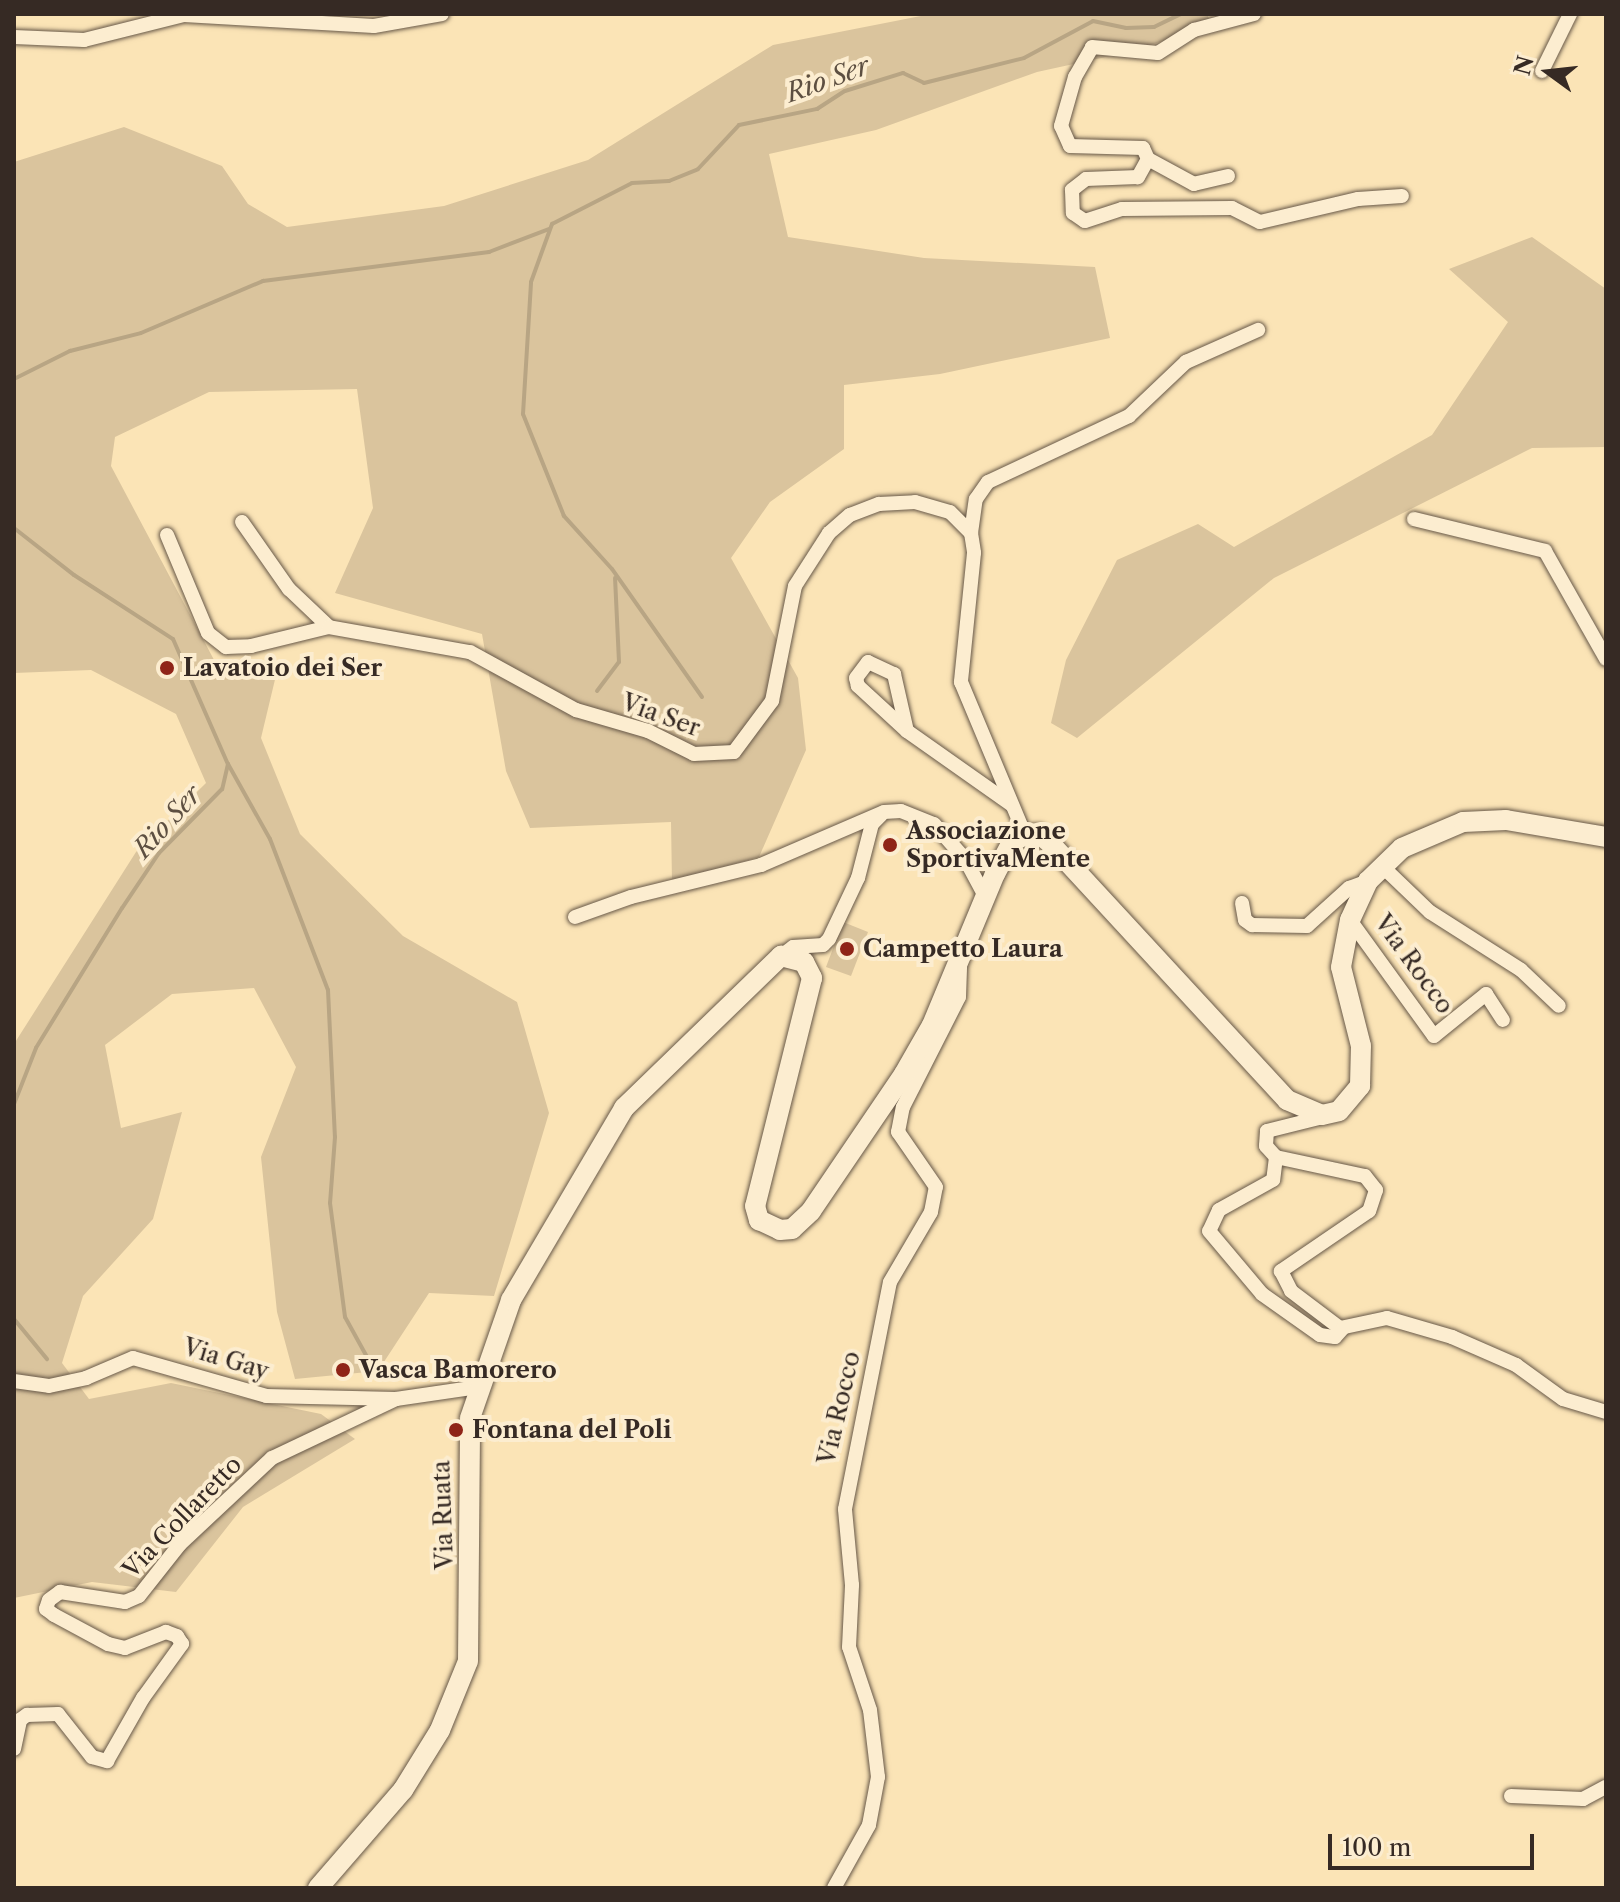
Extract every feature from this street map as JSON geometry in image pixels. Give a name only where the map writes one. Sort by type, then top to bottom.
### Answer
[{"type":"street","points":[[14,37],[84,40],[184,15],[374,26],[442,14]]},
{"type":"street","points":[[1228,176],[1194,184],[1148,159],[1143,148],[1081,149],[1062,135],[1085,55],[1092,47],[1111,46],[1158,53],[1194,30],[1235,23],[1254,14]]},
{"type":"street","points":[[1542,71],[1570,14]]},
{"type":"street","points":[[1148,159],[1138,177],[1086,179],[1072,190],[1073,213],[1085,221],[1122,209],[1232,208],[1260,222],[1358,199],[1402,196]]},
{"type":"street","points":[[1258,330],[1186,362],[1129,416],[988,482],[976,499],[971,533],[961,682],[1025,835],[1039,834],[1050,843],[1287,1100],[1322,1115],[1339,1111]]},
{"type":"street","name":"Via Ser","points":[[167,535],[208,633],[226,647],[251,646],[329,627],[470,652],[576,710],[648,731],[694,754],[734,752],[772,701],[795,586],[829,533],[850,515],[879,504],[915,502],[950,512],[971,533]]},
{"type":"street","points":[[1414,519],[1545,551],[1606,659]]},
{"type":"street","points":[[242,522],[289,589],[329,627]]},
{"type":"street","points":[[907,731],[894,674],[868,662],[856,678],[858,686],[907,731],[1012,805]]},
{"type":"street","points":[[575,917],[631,897],[761,865],[884,812],[917,815],[934,824],[965,859],[986,898]]},
{"type":"street","points":[[781,956],[793,947],[823,945],[829,939],[858,878],[872,824],[884,812]]},
{"type":"street","name":"Via Rocco","points":[[1242,903],[1245,920],[1252,925],[1291,929],[1307,926],[1349,888],[1375,874],[1402,848],[1463,822],[1506,820],[1606,837]]},
{"type":"street","name":"Via Rocco","points":[[781,956],[804,962],[812,978],[755,1206],[759,1220],[780,1230],[792,1229],[811,1211],[904,1074],[960,963],[1012,842],[1025,835]]},
{"type":"street","name":"Via Rocco","points":[[1339,1111],[1360,1086],[1364,1068],[1341,967],[1350,920],[1375,874]]},
{"type":"street","name":"Via Rocco","points":[[1375,874],[1521,970],[1559,1006]]},
{"type":"street","name":"Via Rocco","points":[[1350,920],[1434,1036],[1486,994],[1503,1020]]},
{"type":"street","name":"Via Ruata","points":[[318,1888],[403,1790],[440,1730],[468,1661],[471,1575],[466,1452],[478,1387],[511,1300],[624,1108],[781,956]]},
{"type":"street","name":"Via Rocco","points":[[834,1888],[869,1825],[878,1777],[870,1710],[849,1647],[852,1585],[845,1509],[890,1282],[931,1212],[936,1187],[898,1132],[900,1119],[959,997],[960,963]]},
{"type":"street","points":[[1339,1111],[1267,1131],[1266,1146],[1276,1157],[1365,1176],[1376,1190],[1369,1211],[1281,1271],[1301,1300],[1343,1328]]},
{"type":"street","points":[[1276,1157],[1273,1180],[1219,1210],[1209,1231],[1262,1294],[1320,1335],[1335,1337],[1343,1328],[1387,1318],[1452,1337],[1516,1365],[1563,1399],[1606,1412]]},
{"type":"street","name":"Via Gay","points":[[14,1381],[58,1384],[133,1358],[266,1396],[396,1399],[478,1387]]},
{"type":"street","name":"Via Collaretto","points":[[14,1749],[20,1720],[44,1712],[66,1718],[92,1757],[111,1759],[143,1698],[182,1644],[177,1636],[166,1632],[125,1648],[108,1644],[54,1615],[46,1609],[49,1600],[60,1592],[125,1602],[139,1596],[180,1544],[272,1458],[396,1399]]},
{"type":"street","points":[[1511,1796],[1583,1799],[1606,1787]]},
{"type":"shaded area","points":[[931,14],[1207,14],[1212,26],[1124,53],[1037,72],[876,130],[769,154],[788,237],[924,258],[1095,267],[1110,338],[940,374],[844,385],[844,449],[770,502],[731,558],[798,678],[806,750],[759,857],[672,882],[671,822],[530,828],[506,771],[482,634],[335,593],[373,508],[357,389],[209,392],[115,437],[111,466],[221,673],[278,667],[261,738],[300,834],[403,936],[517,1002],[549,1113],[494,1296],[429,1293],[378,1371],[295,1379],[277,1312],[261,1157],[296,1067],[254,988],[172,994],[105,1045],[121,1128],[182,1112],[153,1219],[83,1296],[62,1363],[89,1399],[171,1383],[321,1414],[355,1439],[243,1507],[176,1592],[92,1582],[14,1598],[14,1044],[136,852],[206,783],[176,714],[91,670],[14,673],[14,162],[124,127],[222,166],[248,204],[287,227],[444,206],[588,160],[773,45]]},
{"type":"shaded area","points":[[1532,237],[1606,289],[1606,447],[1532,448],[1274,578],[1077,738],[1051,723],[1066,660],[1117,560],[1198,524],[1234,547],[1432,435],[1508,322],[1449,269]]},
{"type":"shaded area","name":"Campetto Laura","points":[[843,922],[868,932],[851,976],[826,967]]},
{"type":"waterway","name":"Rio Ser","points":[[702,697],[612,569],[564,516],[523,414],[531,282],[552,224],[632,183],[669,181],[698,169],[739,125],[817,109],[845,91],[903,73],[924,83],[1024,58],[1093,21],[1126,28],[1154,27],[1181,14]]},
{"type":"waterway","name":"Rio Ser","points":[[14,379],[70,351],[141,333],[263,281],[489,252],[549,229]]},
{"type":"waterway","name":"Rio Ser","points":[[14,528],[74,575],[173,639],[228,764],[222,789],[159,853],[122,908],[36,1048],[14,1104]]},
{"type":"waterway","name":"Rio Ser","points":[[597,691],[619,662],[615,578]]},
{"type":"waterway","points":[[228,764],[270,839],[328,990],[335,1137],[330,1203],[345,1317],[373,1368]]},
{"type":"waterway","points":[[14,1319],[47,1359]]},
{"type":"place","name":"Lavatoio dei Ser","points":[[167,668]]},
{"type":"place","name":"Associazione SportivaMente","points":[[890,845]]},
{"type":"place","name":"Campetto Laura","points":[[847,949]]},
{"type":"place","name":"Vasca Bamorero","points":[[343,1370]]},
{"type":"place","name":"Fontana del Poli","points":[[456,1430]]}]
